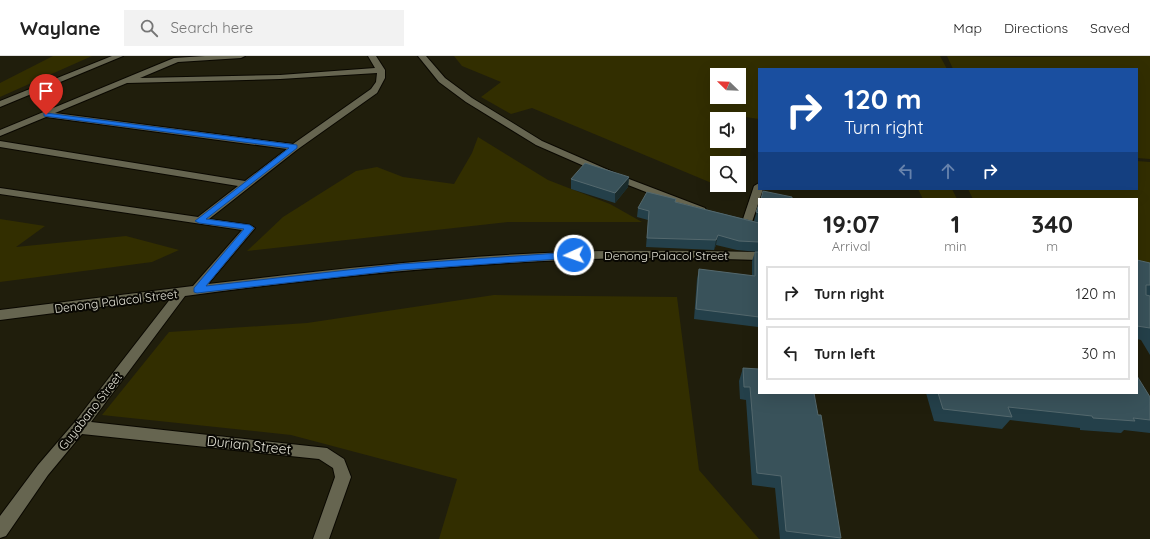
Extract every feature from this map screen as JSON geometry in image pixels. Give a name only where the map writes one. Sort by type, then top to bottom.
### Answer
[{"type":"street","points":[[0,104],[119,56]]},
{"type":"street","points":[[0,133],[177,60],[241,56]]},
{"type":"street","points":[[199,221],[245,184],[295,147],[374,92],[380,84],[381,70],[372,56]]},
{"type":"street","points":[[422,56],[442,80],[469,100],[539,143],[626,182],[711,214]]},
{"type":"street","points":[[126,81],[280,77],[381,70]]},
{"type":"street","points":[[46,115],[295,147]]},
{"type":"street","points":[[0,144],[245,184]]},
{"type":"street","points":[[746,225],[758,189]]},
{"type":"street","points":[[0,191],[250,228],[197,290]]},
{"type":"street","name":"Denong Palacol Street","points":[[0,315],[197,290],[401,267],[560,256],[629,253],[758,256]]},
{"type":"street","name":"Guyabano Street","points":[[0,530],[43,470],[78,428],[181,293]]},
{"type":"street","name":"Durian Street","points":[[78,428],[322,453],[339,464],[342,477],[321,539]]},
{"type":"shaded area","points":[[53,56],[92,56],[0,97],[0,83]]},
{"type":"shaded area","points":[[454,56],[940,56],[946,68],[758,68],[758,119],[746,117],[746,112],[710,112],[710,148],[741,148],[740,156],[710,156],[710,182],[532,108],[511,114],[481,97],[501,82],[462,66]]},
{"type":"shaded area","points":[[947,56],[1150,56],[1150,159],[1138,158],[1138,68],[953,68]]},
{"type":"shaded area","points":[[478,137],[548,180],[610,204],[642,222],[508,222],[247,251],[283,217],[356,171],[377,167],[403,177],[454,184],[472,153]]},
{"type":"shaded area","points":[[1138,161],[1150,162],[1150,271],[1138,266],[1138,198],[972,198],[968,190],[1138,190]]},
{"type":"shaded area","points":[[918,190],[952,190],[956,198],[922,198]]},
{"type":"shaded area","points":[[0,219],[45,226],[16,247],[126,236],[179,250],[152,262],[0,282]]},
{"type":"shaded area","points":[[494,295],[677,297],[699,470],[759,539],[439,539],[457,479],[291,435],[102,415],[169,332],[307,323]]},
{"type":"building","points":[[585,163],[629,177],[615,193],[571,179]]},
{"type":"building","points":[[763,191],[792,197],[792,198],[761,198]]},
{"type":"building","points":[[647,192],[676,199],[675,202],[758,223],[758,242],[739,241],[718,235],[716,240],[647,238],[649,211],[638,208]]},
{"type":"building","points":[[755,252],[758,252],[758,317],[696,309],[699,269],[755,276]]},
{"type":"building","points":[[1138,260],[1150,263],[1150,285],[1146,285],[1146,295],[1150,296],[1150,328],[1138,326]]},
{"type":"building","points":[[743,368],[758,369],[758,394],[814,394],[818,415],[821,415],[841,538],[786,531],[781,476],[757,473],[750,387],[744,387]]},
{"type":"building","points":[[1138,378],[1150,397],[1150,420],[1133,418],[1135,421],[1093,418],[1092,416],[1008,407],[1012,417],[943,409],[938,394],[1138,394]]},
{"type":"route","points":[[46,115],[295,147],[245,184],[199,221],[250,228],[221,264],[197,290],[401,267],[574,255]]}]
